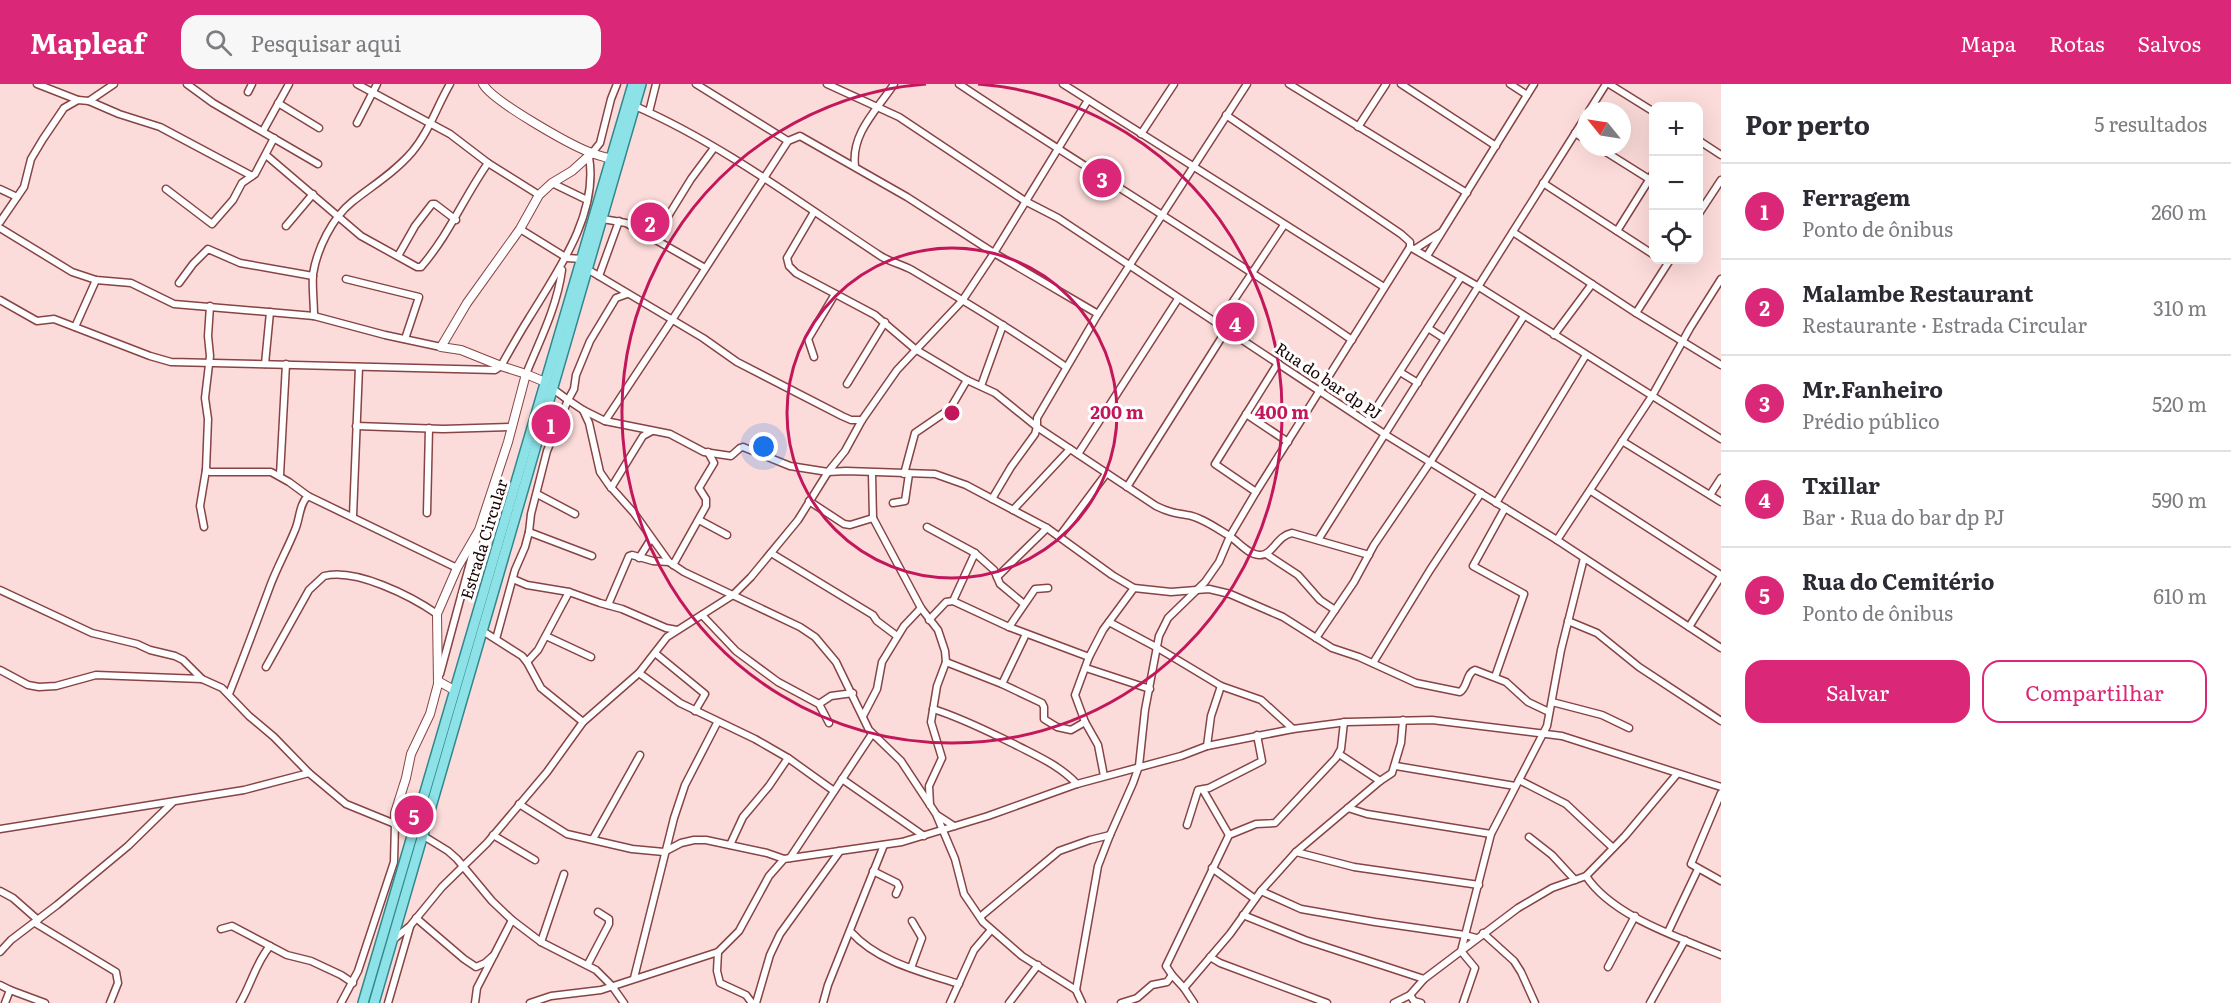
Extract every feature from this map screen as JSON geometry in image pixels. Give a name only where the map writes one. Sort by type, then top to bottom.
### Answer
[{"type":"main road","name":"Estrada Circular","points":[[374,1003],[393,940],[454,690],[633,84]]},
{"type":"main road","name":"Estrada Circular","points":[[363,1003],[481,630],[641,84]]},
{"type":"street","points":[[37,84],[160,127],[252,176]]},
{"type":"street","points":[[89,101],[114,84]]},
{"type":"street","points":[[187,84],[213,102],[318,164]]},
{"type":"street","points":[[248,92],[252,84]]},
{"type":"street","points":[[263,131],[289,84]]},
{"type":"street","points":[[357,84],[456,138],[488,163],[540,195]]},
{"type":"street","points":[[357,123],[377,84]]},
{"type":"street","points":[[314,316],[313,276],[322,246],[339,215],[349,204],[403,162],[430,124],[450,84]]},
{"type":"street","points":[[483,84],[496,98],[527,118],[591,155],[612,159]]},
{"type":"street","points":[[441,347],[467,303],[520,229],[540,195],[552,183],[572,171],[591,155],[600,143],[610,99],[617,84]]},
{"type":"street","points":[[649,112],[656,84]]},
{"type":"street","points":[[696,84],[712,87],[788,141]]},
{"type":"street","name":"Rua do bar dp PJ","points":[[827,84],[899,117],[1025,201],[1058,218],[1386,435],[1557,540],[1721,648]]},
{"type":"street","points":[[855,166],[854,153],[861,132],[876,107],[894,84]]},
{"type":"street","points":[[959,84],[1352,340]]},
{"type":"street","points":[[1063,84],[1384,287]]},
{"type":"street","points":[[1141,134],[1174,84]]},
{"type":"street","points":[[992,498],[1037,427],[1037,418],[1098,314],[1247,84]]},
{"type":"street","points":[[1289,84],[1467,193]]},
{"type":"street","points":[[1358,127],[1386,84]]},
{"type":"street","points":[[1401,84],[1496,146]]},
{"type":"street","points":[[1510,84],[1527,95]]},
{"type":"street","points":[[1427,256],[1534,84]]},
{"type":"street","points":[[1595,102],[1608,84],[1649,110]]},
{"type":"street","points":[[0,222],[24,187],[31,159],[43,139],[64,108],[78,100]]},
{"type":"street","points":[[393,940],[410,926],[493,835],[547,772],[583,722],[639,673],[667,637],[733,595],[771,553],[789,531],[828,472],[840,459],[862,420],[897,370],[962,301],[1088,100]]},
{"type":"street","points":[[278,103],[319,128]]},
{"type":"street","points":[[635,106],[674,123],[882,257],[909,268],[1003,325],[1066,367]]},
{"type":"street","points":[[1226,116],[1401,234],[1413,248],[1721,439]]},
{"type":"street","points":[[1318,540],[1577,130]]},
{"type":"street","points":[[604,421],[672,321],[788,141],[800,136],[845,160],[994,253],[1098,314]]},
{"type":"street","points":[[166,189],[212,224],[233,201],[242,183],[252,176],[274,138]]},
{"type":"street","points":[[1703,143],[1721,155]]},
{"type":"street","points":[[654,239],[686,187],[714,148]]},
{"type":"street","points":[[845,160],[854,153]]},
{"type":"street","points":[[266,154],[371,243],[417,267],[421,267],[456,220],[468,194],[488,163]]},
{"type":"street","points":[[0,300],[37,321],[54,319],[171,362],[495,370],[501,366],[567,258],[587,200],[591,179],[591,155]]},
{"type":"street","points":[[1612,156],[1649,179],[1617,231]]},
{"type":"street","points":[[1701,210],[1721,180]]},
{"type":"street","points":[[552,183],[587,200]]},
{"type":"street","points":[[1543,183],[1649,252]]},
{"type":"street","points":[[0,189],[17,197]]},
{"type":"street","points":[[286,226],[313,194]]},
{"type":"street","points":[[398,256],[415,226],[432,204],[456,220]]},
{"type":"street","points":[[814,213],[790,251],[788,262],[796,273],[885,322],[915,349],[967,380],[995,393],[1037,427],[1127,487],[1168,512],[1200,520],[1230,536],[1258,555],[1268,552],[1284,534],[1292,532],[1369,555]]},
{"type":"street","points":[[603,219],[619,221],[705,268]]},
{"type":"street","points":[[598,276],[619,221]]},
{"type":"street","points":[[1218,324],[1284,225]]},
{"type":"street","points":[[0,228],[58,265],[96,280],[131,283],[174,304],[314,316],[405,339],[461,350],[545,382]]},
{"type":"street","points":[[520,229],[567,258],[582,259]]},
{"type":"street","points":[[1081,1003],[1076,990],[1095,881],[1110,835],[1126,802],[1139,766],[1156,646],[1168,618],[1197,590],[1219,562],[1230,536],[1256,492],[1384,287],[1413,248],[1443,232]]},
{"type":"street","points":[[1513,232],[1636,313],[1721,365]]},
{"type":"street","points":[[179,283],[208,249],[240,263],[313,276]]},
{"type":"street","points":[[1636,313],[1664,264]]},
{"type":"street","points":[[341,1003],[353,983],[394,862],[395,813],[411,754],[430,714],[479,530],[512,427],[526,374],[557,296],[563,265]]},
{"type":"street","points":[[587,269],[703,338],[737,362],[851,420],[862,420]]},
{"type":"street","points":[[1367,422],[1461,277]]},
{"type":"street","points":[[346,279],[419,297],[405,339]]},
{"type":"street","points":[[1557,540],[1652,396],[1682,342],[1718,290],[1721,279]]},
{"type":"street","points":[[75,327],[87,305],[96,280]]},
{"type":"street","points":[[1554,335],[1592,284]]},
{"type":"street","points":[[614,285],[616,298]]},
{"type":"street","points":[[496,639],[529,532],[531,514],[547,451],[574,389],[576,375],[586,348],[616,298],[627,294]]},
{"type":"street","points":[[814,357],[808,339],[834,294]]},
{"type":"street","points":[[1078,454],[1178,299]]},
{"type":"street","points":[[204,527],[200,506],[207,470],[208,419],[205,398],[209,363],[210,306]]},
{"type":"street","points":[[265,364],[270,312]]},
{"type":"street","points":[[1316,638],[1524,316]]},
{"type":"street","points":[[847,384],[885,322]]},
{"type":"street","points":[[981,386],[1003,325]]},
{"type":"street","points":[[1428,328],[1445,339]]},
{"type":"street","points":[[1127,487],[1227,329]]},
{"type":"street","points":[[1496,503],[1586,355]]},
{"type":"street","points":[[1256,492],[1215,464],[1278,363]]},
{"type":"street","points":[[280,475],[286,364]]},
{"type":"street","points":[[353,516],[359,367]]},
{"type":"street","points":[[1400,372],[1418,383]]},
{"type":"street","points":[[892,503],[905,501],[906,474],[915,433],[950,409],[967,380]]},
{"type":"street","points":[[553,389],[583,410],[604,421],[670,434],[708,452],[731,456],[743,447],[790,466],[828,472],[942,476],[966,485],[1047,528],[1134,588],[1171,592],[1209,589],[1230,594],[1283,616],[1332,648],[1416,682],[1460,692],[1472,671],[1506,682],[1528,702],[1550,712]]},
{"type":"street","points":[[583,410],[589,423],[600,472],[634,513],[671,564]]},
{"type":"street","points":[[1246,414],[1288,442]]},
{"type":"street","points":[[851,420],[857,430]]},
{"type":"street","points":[[356,426],[512,427]]},
{"type":"street","points":[[427,513],[429,428]]},
{"type":"street","points":[[611,488],[643,436],[653,431]]},
{"type":"street","points":[[1622,441],[1721,502]]},
{"type":"street","points":[[1013,510],[1070,449]]},
{"type":"street","points":[[708,452],[714,463]]},
{"type":"street","points":[[671,564],[699,520],[706,502],[699,488],[719,454]]},
{"type":"street","points":[[840,459],[846,471]]},
{"type":"street","points":[[207,470],[210,472],[271,472],[280,475],[308,496],[457,568]]},
{"type":"street","points":[[872,473],[873,518],[921,608],[938,630],[946,662],[938,686],[931,722],[942,759],[929,786],[930,806]]},
{"type":"street","points":[[1059,537],[1106,474]]},
{"type":"street","points":[[1710,495],[1721,478]]},
{"type":"street","points":[[1591,490],[1721,576],[1689,627]]},
{"type":"street","points":[[537,494],[575,514]]},
{"type":"street","points":[[1373,663],[1430,570],[1481,494]]},
{"type":"street","points":[[229,694],[263,609],[269,588],[296,529],[302,503],[308,496]]},
{"type":"street","points":[[809,501],[844,524],[850,525],[873,518]]},
{"type":"street","points":[[1495,677],[1524,594],[1473,566],[1505,508]]},
{"type":"street","points":[[699,520],[727,535]]},
{"type":"street","points":[[927,527],[975,553],[994,570],[1000,584],[1024,604]]},
{"type":"street","points":[[997,577],[1047,528]]},
{"type":"street","points":[[438,681],[437,614],[457,568],[479,530]]},
{"type":"street","points":[[529,532],[592,556]]},
{"type":"street","points":[[639,558],[651,538]]},
{"type":"street","points":[[1268,552],[1298,575],[1320,600],[1335,610]]},
{"type":"street","points":[[771,553],[873,615],[877,621],[897,636]]},
{"type":"street","points":[[953,601],[975,553]]},
{"type":"street","points":[[608,605],[629,556],[632,555],[671,564],[809,632],[827,649],[836,662],[872,734],[890,748],[901,761],[936,814],[955,859],[960,885],[968,901],[991,930],[1022,956],[1076,990]]},
{"type":"street","points":[[1461,951],[1491,834],[1544,735],[1561,650],[1584,558]]},
{"type":"street","points":[[266,667],[309,591],[324,576],[363,578],[437,614]]},
{"type":"street","points":[[513,579],[527,585],[569,591],[622,609],[666,628],[677,630]]},
{"type":"street","points":[[743,585],[743,601]]},
{"type":"street","points":[[1009,627],[1035,589],[1048,588]]},
{"type":"street","points":[[1104,776],[1098,745],[1085,722],[1075,694],[1089,657],[1109,622],[1134,588]]},
{"type":"street","points":[[0,590],[92,633],[137,644],[183,660],[202,679],[222,688],[229,694],[249,716],[331,792],[355,809],[418,833],[448,851],[512,920],[541,942],[588,964],[612,986],[624,1003]]},
{"type":"street","points":[[527,662],[538,650],[569,591]]},
{"type":"street","points":[[929,620],[946,602],[953,601],[1009,627],[1089,657]]},
{"type":"street","points":[[863,716],[877,689],[882,662],[897,636],[921,608]]},
{"type":"street","points":[[702,615],[736,651],[778,682],[819,704],[829,723]]},
{"type":"street","points":[[1568,621],[1597,633],[1639,667],[1721,721]]},
{"type":"street","points":[[1109,622],[1156,646],[1221,686],[1261,700],[1293,729]]},
{"type":"street","points":[[666,628],[667,637]]},
{"type":"street","points":[[481,630],[509,646],[527,662],[541,688],[583,722]]},
{"type":"street","points":[[1002,684],[1026,634]]},
{"type":"street","points":[[546,636],[591,657]]},
{"type":"street","points":[[655,653],[705,694],[695,711]]},
{"type":"street","points":[[946,662],[1002,684],[1041,703],[1044,706],[1044,719],[1057,727],[1071,730],[1085,722]]},
{"type":"street","points":[[1086,668],[1150,688]]},
{"type":"street","points":[[0,670],[28,685],[39,687],[63,685],[96,675],[202,679]]},
{"type":"street","points":[[639,673],[680,703],[717,723],[755,739],[788,758],[834,791]]},
{"type":"street","points":[[438,681],[454,690]]},
{"type":"street","points":[[1208,746],[1211,716],[1221,686]]},
{"type":"street","points":[[819,704],[831,696],[853,693]]},
{"type":"street","points":[[1552,702],[1602,715],[1629,728]]},
{"type":"street","points":[[933,709],[961,718],[1036,754],[1050,762],[1077,784]]},
{"type":"street","points":[[519,804],[563,833],[632,849],[664,852],[681,843],[706,840],[787,859],[884,845],[924,836],[1077,784],[1181,756],[1208,746],[1257,735],[1344,722],[1403,720],[1432,720],[1562,736],[1721,787]]},
{"type":"street","points":[[1184,988],[1261,891],[1296,852],[1380,781],[1389,776],[1396,766],[1403,720]]},
{"type":"street","points":[[1194,1003],[1166,966],[1229,835],[1256,824],[1275,823],[1323,774],[1339,754],[1344,722]]},
{"type":"street","points":[[634,978],[664,852],[685,785],[717,723]]},
{"type":"street","points":[[530,1003],[551,996],[601,990],[718,952],[739,930],[769,876],[787,859],[872,734]]},
{"type":"street","points":[[1187,825],[1198,790],[1203,790],[1262,761],[1257,735]]},
{"type":"street","points":[[1339,754],[1380,781]]},
{"type":"street","points":[[592,839],[640,755]]},
{"type":"street","points":[[730,845],[743,817],[770,786],[788,758]]},
{"type":"street","points":[[1396,766],[1517,783],[1566,804],[1613,848]]},
{"type":"street","points":[[0,829],[244,790],[309,772]]},
{"type":"street","points":[[1412,1000],[1424,979],[1483,933],[1552,888],[1586,876],[1677,774]]},
{"type":"street","points":[[842,779],[924,836]]},
{"type":"street","points":[[918,790],[929,786]]},
{"type":"street","points":[[1203,790],[1229,835]]},
{"type":"street","points":[[1721,792],[1691,862],[1698,869],[1721,882]]},
{"type":"street","points":[[0,952],[11,940],[128,846],[174,801]]},
{"type":"street","points":[[1348,808],[1367,814],[1491,834]]},
{"type":"street","points":[[936,814],[954,826]]},
{"type":"street","points":[[493,835],[535,860]]},
{"type":"street","points":[[669,835],[681,843]]},
{"type":"street","points":[[980,917],[1059,852],[1079,843],[1110,835]]},
{"type":"street","points":[[1529,837],[1552,855],[1575,880]]},
{"type":"street","points":[[826,1001],[828,985],[848,940],[884,845]]},
{"type":"street","points":[[718,952],[717,971],[720,983],[754,1000],[780,934],[840,851]]},
{"type":"street","points":[[1296,852],[1354,867],[1479,885]]},
{"type":"street","points":[[1212,868],[1255,899]]},
{"type":"street","points":[[1668,932],[1698,869]]},
{"type":"street","points":[[873,870],[897,883],[899,887],[896,894]]},
{"type":"street","points":[[541,942],[564,874]]},
{"type":"street","points":[[1586,876],[1594,888],[1606,898],[1635,916],[1685,940],[1720,952]]},
{"type":"street","points":[[0,891],[14,898],[36,922],[116,972],[118,983],[110,1003]]},
{"type":"street","points":[[1261,891],[1282,902],[1317,912],[1476,938]]},
{"type":"street","points":[[588,964],[609,924],[609,919],[598,912]]},
{"type":"street","points":[[1243,915],[1305,940],[1424,979]]},
{"type":"street","points":[[1608,967],[1635,916]]},
{"type":"street","points":[[416,918],[464,959],[476,966],[484,976]]},
{"type":"street","points":[[475,1003],[476,992],[512,920]]},
{"type":"street","points":[[911,968],[922,938],[912,921]]},
{"type":"street","points":[[221,929],[232,926],[294,958],[311,960],[353,983]]},
{"type":"street","points":[[388,1003],[410,926]]},
{"type":"street","points":[[950,1003],[974,950],[991,930]]},
{"type":"street","points":[[851,932],[858,939],[892,960],[960,984]]},
{"type":"street","points":[[1483,933],[1514,962],[1535,1003]]},
{"type":"street","points":[[848,940],[858,939]]},
{"type":"street","points":[[1650,1003],[1685,940]]},
{"type":"street","points":[[240,1003],[264,953],[270,946]]},
{"type":"street","points":[[1461,951],[1475,968],[1464,1003]]},
{"type":"street","points":[[476,966],[485,963],[494,955]]},
{"type":"street","points":[[1210,957],[1220,963],[1327,1003]]},
{"type":"street","points":[[1009,1003],[1038,965]]},
{"type":"street","points":[[1121,1003],[1137,1000],[1152,986],[1167,982],[1172,975]]},
{"type":"street","points":[[619,997],[625,982]]},
{"type":"street","points":[[0,985],[45,1003]]},
{"type":"street","points":[[5,1003],[10,990]]},
{"type":"street","points":[[1394,1003],[1412,1000],[1421,1003]]},
{"type":"place","name":"Mr.Fanheiro","points":[[1102,178]]},
{"type":"place","name":"Malambe Restaurant","points":[[650,222]]},
{"type":"place","name":"Txillar","points":[[1235,322]]},
{"type":"place","name":"Ferragem","points":[[551,424]]},
{"type":"place","name":"Rua do Cemitério","points":[[414,815]]}]
